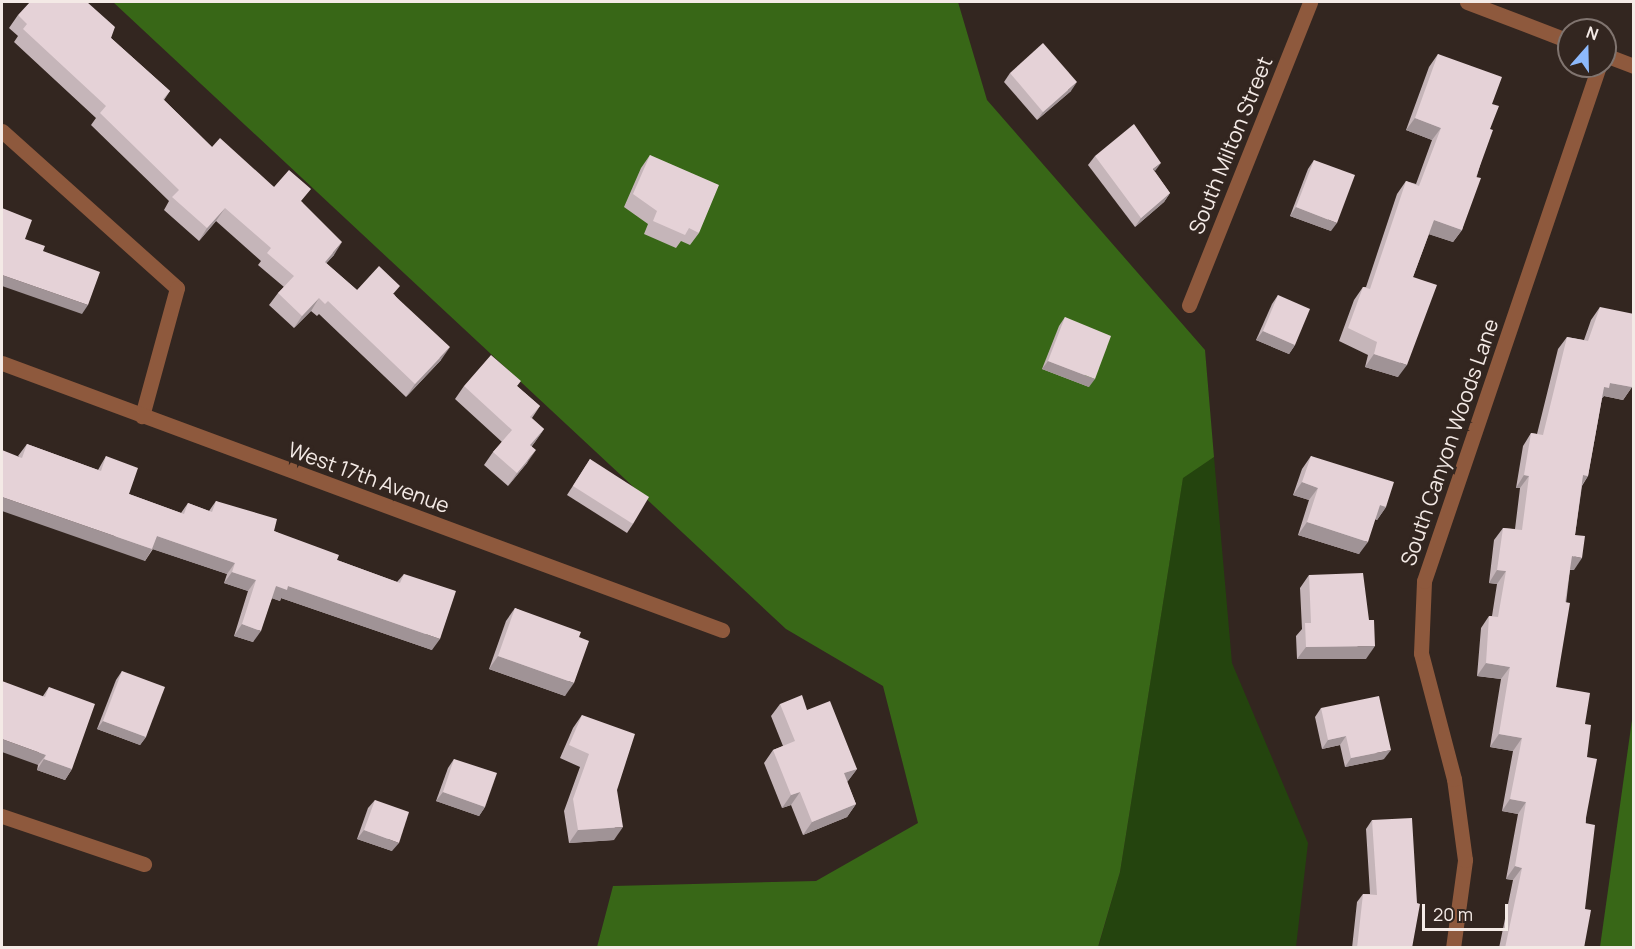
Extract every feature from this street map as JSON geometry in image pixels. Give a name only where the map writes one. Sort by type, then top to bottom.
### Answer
[{"type":"street","name":"South Milton Street","points":[[1189,305],[1310,2]]},
{"type":"street","points":[[1467,2],[1557,36]]},
{"type":"street","points":[[1617,60],[1634,66]]},
{"type":"street","name":"South Canyon Woods Lane","points":[[1453,948],[1465,860],[1454,779],[1421,653],[1424,581],[1595,78]]},
{"type":"street","points":[[2,131],[177,288],[142,416]]},
{"type":"street","name":"West 17th Avenue","points":[[2,363],[722,630]]},
{"type":"street","points":[[2,816],[144,864]]},
{"type":"green space","points":[[113,2],[958,2],[987,100],[1205,350],[1214,457],[1183,478],[1120,872],[1098,947],[597,947],[613,886],[816,881],[918,823],[883,686],[786,629]]},
{"type":"green space","points":[[1214,457],[1232,663],[1308,843],[1296,947],[1098,948],[1120,872],[1183,477]]},
{"type":"green space","points":[[1633,713],[1633,947],[1600,947]]},
{"type":"building","points":[[30,2],[87,2],[115,27],[111,38],[170,91],[163,99],[212,147],[220,138],[274,187],[289,170],[311,189],[301,201],[342,242],[325,262],[357,290],[379,266],[400,286],[393,294],[450,347],[415,384],[328,301],[325,304],[319,298],[302,316],[278,293],[294,276],[267,253],[271,248],[225,208],[207,228],[172,197],[179,190],[100,113],[106,106],[23,29],[27,24],[18,15]]},
{"type":"building","points":[[1043,43],[1077,82],[1043,112],[1010,73]]},
{"type":"building","points":[[1438,54],[1502,77],[1492,104],[1499,106],[1490,129],[1493,130],[1476,177],[1481,178],[1462,230],[1434,220],[1413,277],[1437,285],[1407,365],[1374,354],[1377,342],[1348,328],[1363,287],[1370,289],[1406,181],[1419,186],[1441,128],[1415,118]]},
{"type":"building","points":[[1134,124],[1161,163],[1153,169],[1170,193],[1141,218],[1095,156]]},
{"type":"building","points":[[650,155],[719,185],[699,233],[689,228],[685,235],[653,221],[657,211],[633,194]]},
{"type":"building","points":[[1314,160],[1355,175],[1337,223],[1296,207]]},
{"type":"building","points":[[2,208],[32,220],[25,239],[45,246],[43,251],[100,272],[88,305],[2,275]]},
{"type":"building","points":[[1278,295],[1310,309],[1295,345],[1263,331]]},
{"type":"building","points":[[1600,307],[1634,314],[1634,380],[1632,387],[1610,383],[1609,388],[1604,387],[1588,476],[1583,475],[1575,535],[1585,536],[1582,558],[1572,556],[1565,602],[1570,603],[1556,687],[1590,693],[1585,724],[1591,725],[1587,757],[1597,759],[1585,823],[1595,825],[1585,909],[1591,910],[1584,948],[1505,948],[1522,868],[1515,866],[1526,802],[1510,799],[1522,738],[1499,734],[1510,667],[1486,663],[1489,616],[1498,617],[1506,571],[1497,570],[1503,528],[1522,530],[1529,476],[1524,475],[1531,433],[1543,435],[1567,337],[1588,341]]},
{"type":"building","points":[[1065,317],[1111,336],[1095,379],[1048,361]]},
{"type":"building","points":[[491,355],[521,381],[517,386],[540,406],[530,417],[544,429],[530,445],[536,450],[517,473],[493,452],[512,430],[464,386]]},
{"type":"building","points":[[27,444],[101,471],[106,456],[138,468],[129,494],[184,514],[188,503],[212,512],[216,501],[277,519],[274,531],[339,555],[337,560],[400,583],[404,574],[456,591],[440,639],[288,586],[287,590],[276,586],[261,631],[242,624],[256,580],[232,572],[235,563],[157,536],[152,549],[2,497],[2,450],[22,458]]},
{"type":"building","points":[[1311,456],[1394,482],[1386,507],[1380,505],[1368,542],[1307,522],[1318,488],[1302,482]]},
{"type":"building","points":[[590,459],[649,497],[633,524],[573,486]]},
{"type":"building","points":[[1363,573],[1369,620],[1374,620],[1375,646],[1306,647],[1305,623],[1311,623],[1309,575]]},
{"type":"building","points":[[515,608],[581,632],[579,637],[589,641],[574,683],[498,656]]},
{"type":"building","points":[[122,671],[165,687],[146,737],[103,721]]},
{"type":"building","points":[[2,681],[45,697],[49,687],[95,704],[72,769],[44,759],[46,755],[2,739]]},
{"type":"building","points":[[802,695],[807,710],[830,701],[857,769],[844,773],[856,804],[812,822],[800,792],[791,795],[773,750],[795,741],[780,704]]},
{"type":"building","points":[[1379,696],[1391,750],[1351,758],[1346,736],[1328,740],[1321,708]]},
{"type":"building","points":[[582,715],[635,734],[617,790],[623,827],[578,830],[573,799],[589,754],[569,745]]},
{"type":"building","points":[[454,759],[497,773],[485,807],[443,792]]},
{"type":"building","points":[[375,800],[409,812],[399,843],[364,830]]},
{"type":"building","points":[[1412,818],[1417,903],[1420,904],[1412,948],[1357,948],[1363,894],[1377,895],[1372,820]]}]
